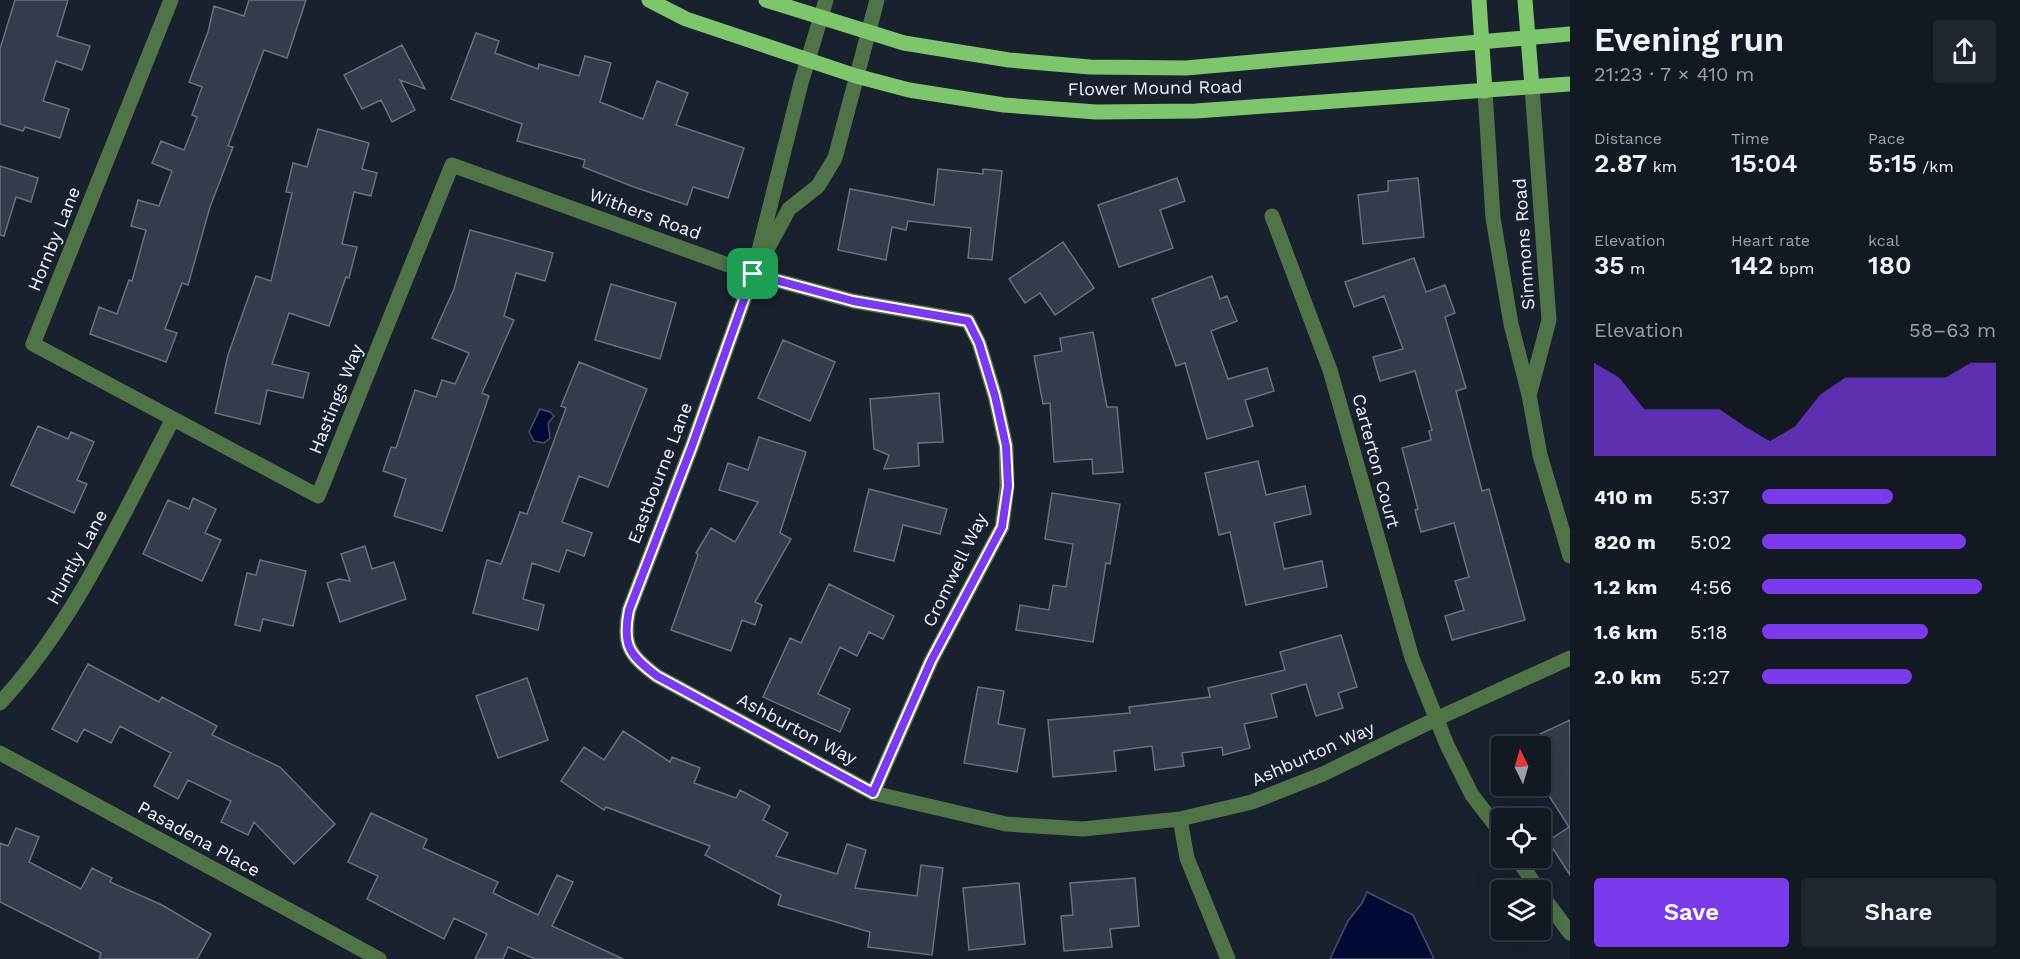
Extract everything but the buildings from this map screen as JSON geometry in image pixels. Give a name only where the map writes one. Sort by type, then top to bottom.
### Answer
[{"type":"main road","name":"Flower Mound Road","points":[[649,0],[686,19],[855,76],[909,90],[1005,105],[1096,112],[1196,111],[1570,84]]},
{"type":"main road","name":"Flower Mound Road","points":[[766,0],[904,43],[976,55],[1090,67],[1186,68],[1481,40],[1570,34]]},
{"type":"main road","points":[[1479,0],[1485,91]]},
{"type":"main road","points":[[1525,0],[1532,87]]},
{"type":"street","name":"Hornby Lane","points":[[171,0],[33,344],[173,419]]},
{"type":"street","name":"Eastbourne Lane","points":[[657,676],[639,662],[627,645],[625,628],[629,610],[692,446],[753,274],[808,60],[826,0]]},
{"type":"street","name":"Eastbourne Lane","points":[[753,274],[789,209],[818,186],[836,158],[876,0]]},
{"type":"street","name":"Simmons Road","points":[[1529,395],[1549,320],[1532,87]]},
{"type":"street","name":"Simmons Road","points":[[1485,91],[1493,218],[1511,324],[1529,395],[1540,455],[1570,556]]},
{"type":"street","name":"Hastings Way","points":[[173,419],[318,496],[452,165]]},
{"type":"street","name":"Withers Road","points":[[452,165],[753,274],[853,301],[968,321]]},
{"type":"street","name":"Carterton Court","points":[[1272,216],[1330,370],[1412,658],[1436,718],[1472,795],[1491,820]]},
{"type":"street","name":"Cromwell Way","points":[[873,793],[931,661],[1002,527],[1008,486],[1006,446],[995,396],[979,343],[968,321]]},
{"type":"street","name":"Huntly Lane","points":[[0,703],[21,681],[59,629],[173,419]]},
{"type":"street","name":"Ashburton Way","points":[[657,676],[873,793],[1006,824],[1083,829],[1180,819],[1252,802],[1323,774],[1436,718],[1570,658]]},
{"type":"street","name":"Pasadena Place","points":[[0,753],[379,959]]},
{"type":"street","points":[[1180,819],[1187,858],[1228,959]]},
{"type":"street","points":[[1551,907],[1570,933]]},
{"type":"water","points":[[540,409],[554,416],[548,423],[550,438],[544,443],[534,441],[529,432]]},
{"type":"water","points":[[1367,892],[1413,915],[1434,959],[1330,959],[1348,921],[1362,903]]},
{"type":"route","points":[[753,274],[853,301],[924,314],[954,316],[968,321],[979,343],[995,396],[1006,446],[1008,486],[1002,527],[931,661],[873,793],[657,676],[639,662],[627,645],[625,628],[629,610],[692,446],[753,274]]}]
